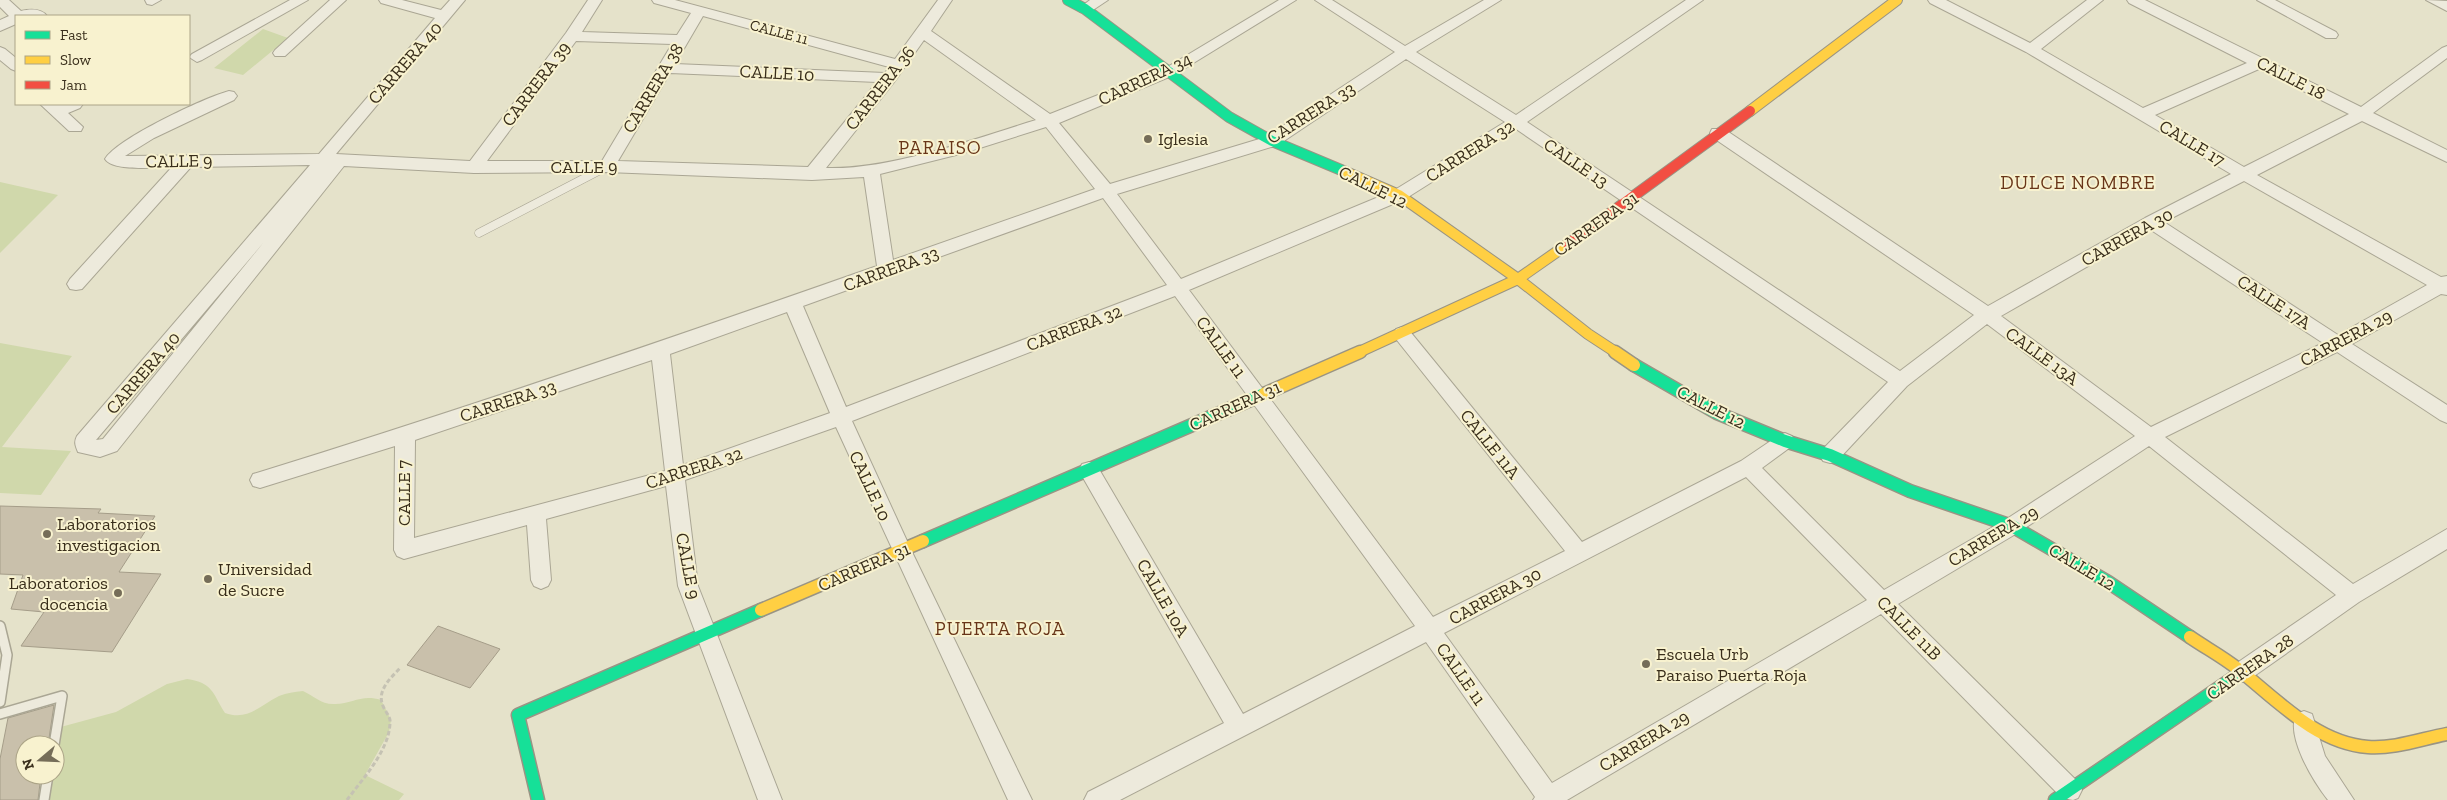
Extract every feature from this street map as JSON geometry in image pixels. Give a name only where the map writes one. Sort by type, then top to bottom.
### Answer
[{"type":"street","points":[[197,57],[302,0]]},
{"type":"street","points":[[280,53],[339,0]]},
{"type":"street","points":[[386,0],[445,16]]},
{"type":"street","name":"CARRERA 40","points":[[332,159],[306,182],[84,441],[85,446],[100,449],[110,445],[216,315],[332,159],[458,0]]},
{"type":"street","name":"CARRERA 39","points":[[474,167],[572,36],[595,0]]},
{"type":"street","name":"CALLE 11","points":[[659,0],[900,65]]},
{"type":"street","name":"CARRERA 36","points":[[812,174],[900,65],[945,0]]},
{"type":"street","name":"CALLE 12","points":[[1068,0],[1085,9],[1229,117],[1272,141],[1399,195],[1518,279],[1588,334],[1647,374],[1717,413],[1785,441],[1830,455],[1910,491],[2012,526],[2108,582],[2242,672],[2304,721],[2339,740],[2366,747],[2386,746],[2447,734]]},
{"type":"street","points":[[1085,9],[1101,0]]},
{"type":"street","name":"CARRERA 34","points":[[1049,121],[1168,72],[1289,0]]},
{"type":"street","name":"CALLE 13","points":[[1322,0],[1516,122],[1900,381]]},
{"type":"street","name":"CARRERA 33","points":[[260,480],[405,435],[660,350],[1106,191],[1272,141],[1406,52],[1494,0]]},
{"type":"street","name":"CARRERA 32","points":[[404,550],[674,476],[839,418],[1178,288],[1399,195],[1516,122],[1696,0]]},
{"type":"street","name":"CARRERA 31","points":[[538,800],[518,715],[900,552],[1402,334],[1518,279],[1631,200],[1897,0]]},
{"type":"street","name":"CALLE 17","points":[[1935,0],[2031,49],[2246,175],[2445,286]]},
{"type":"street","points":[[2031,49],[2096,0]]},
{"type":"street","name":"CALLE 18","points":[[2134,0],[2447,157]]},
{"type":"street","points":[[2264,0],[2332,35]]},
{"type":"street","points":[[2433,0],[2447,7]]},
{"type":"street","points":[[2,1],[16,15]]},
{"type":"street","name":"CARRERA 38","points":[[607,166],[699,11]]},
{"type":"street","points":[[24,15],[30,13],[37,15]]},
{"type":"street","points":[[0,26],[15,18]]},
{"type":"street","name":"CALLE 11","points":[[923,32],[1049,121],[1106,191],[1430,630],[1548,799]]},
{"type":"street","points":[[572,36],[682,40]]},
{"type":"street","name":"CARRERA 30","points":[[1830,455],[1900,381],[1988,316],[2151,222],[2362,114],[2447,51]]},
{"type":"street","points":[[0,52],[15,65]]},
{"type":"street","points":[[2144,114],[2260,63]]},
{"type":"street","name":"CALLE 10","points":[[665,68],[890,78]]},
{"type":"street","points":[[113,159],[133,142],[229,96]]},
{"type":"street","points":[[52,108],[69,105]]},
{"type":"street","points":[[52,108],[75,127]]},
{"type":"street","name":"CALLE 9","points":[[113,159],[126,162],[332,159],[474,167],[607,166],[840,174],[871,171],[958,149],[1049,121]]},
{"type":"street","name":"CALLE 13A","points":[[1718,133],[1988,316],[2150,436],[2352,596]]},
{"type":"street","points":[[76,284],[188,160]]},
{"type":"street","points":[[871,171],[886,270]]},
{"type":"street","name":"CALLE 17A","points":[[2151,222],[2447,415]]},
{"type":"street","name":"CARRERA 29","points":[[1548,799],[2012,526],[2150,436],[2339,344],[2445,286]]},
{"type":"street","name":"CALLE 10","points":[[793,304],[839,418],[900,552],[1020,800]]},
{"type":"street","points":[[194,314],[216,315]]},
{"type":"street","name":"CALLE 11A","points":[[1402,334],[1578,553]]},
{"type":"street","name":"CALLE 9","points":[[660,350],[688,586],[770,800]]},
{"type":"street","name":"CALLE 7","points":[[404,550],[405,435]]},
{"type":"street","name":"CARRERA 30","points":[[1096,800],[1748,467],[1785,441]]},
{"type":"street","name":"CALLE 11B","points":[[1748,467],[1882,601],[2062,795]]},
{"type":"street","name":"CALLE 10A","points":[[1089,470],[1238,726]]},
{"type":"street","points":[[536,514],[541,580]]},
{"type":"street","name":"CARRERA 28","points":[[2062,795],[2352,596],[2447,538]]},
{"type":"street","points":[[2304,721],[2309,748],[2325,779],[2342,800]]},
{"type":"lane","points":[[479,233],[607,166]]},
{"type":"lane","points":[[0,626],[9,650],[9,662],[0,702]]},
{"type":"lane","points":[[0,714],[62,696],[56,735]]},
{"type":"lane","points":[[44,800],[46,785]]},
{"type":"path","points":[[347,800],[365,775],[389,732],[391,720],[381,700],[382,691],[401,667]]},
{"type":"green space","points":[[263,29],[288,38],[243,75],[214,68]]},
{"type":"green space","points":[[0,182],[58,195],[0,253]]},
{"type":"green space","points":[[0,343],[72,356],[2,447],[71,451],[41,495],[0,493]]},
{"type":"green space","points":[[187,679],[202,683],[211,690],[225,713],[233,715],[247,714],[279,696],[303,691],[322,702],[330,704],[341,704],[368,698],[381,700],[391,720],[389,732],[365,775],[404,794],[399,800],[44,800],[46,785],[65,785],[65,735],[57,735],[57,728],[116,712],[167,684]]},
{"type":"building","points":[[0,506],[101,509],[98,513],[155,516],[119,572],[161,574],[112,652],[21,646],[44,612],[11,609],[23,575],[0,574]]},
{"type":"building","points":[[438,626],[500,649],[470,688],[407,665]]},
{"type":"building","points":[[54,705],[50,735],[15,735],[15,785],[40,785],[38,800],[0,800],[0,759],[8,718]]},
{"type":"traffic: fast","points":[[1068,0],[1085,9],[1229,117],[1272,141],[1346,172]]},
{"type":"traffic: fast","points":[[1634,365],[1717,413],[1785,441],[1830,455],[1910,491],[2012,526],[2108,582],[2190,637]]},
{"type":"traffic: fast","points":[[923,541],[1264,394]]},
{"type":"traffic: fast","points":[[538,800],[518,715],[761,610]]},
{"type":"traffic: fast","points":[[2055,800],[2242,672]]},
{"type":"traffic: slow","points":[[1750,111],[1897,0]]},
{"type":"traffic: slow","points":[[1346,172],[1399,195],[1518,279],[1588,334],[1634,365]]},
{"type":"traffic: slow","points":[[1264,394],[1402,334],[1518,279],[1568,244]]},
{"type":"traffic: slow","points":[[761,610],[923,541]]},
{"type":"traffic: slow","points":[[2190,637],[2231,664],[2302,720],[2334,739],[2351,745],[2378,747],[2398,745],[2447,734]]},
{"type":"traffic: jam","points":[[1568,244],[1631,200],[1750,111]]},
{"type":"place","name":"Iglesia","points":[[1148,139]]},
{"type":"place","name":"Laboratorios investigacion","points":[[47,534]]},
{"type":"place","name":"Universidad de Sucre","points":[[208,579]]},
{"type":"place","name":"Laboratorios docencia","points":[[118,593]]},
{"type":"place","name":"Escuela Urb Paraiso Puerta Roja","points":[[1646,664]]},
{"type":"district","name":"PARAISO","points":[[940,147]]},
{"type":"district","name":"DULCE NOMBRE","points":[[2078,182]]},
{"type":"district","name":"PUERTA ROJA","points":[[1000,628]]}]
